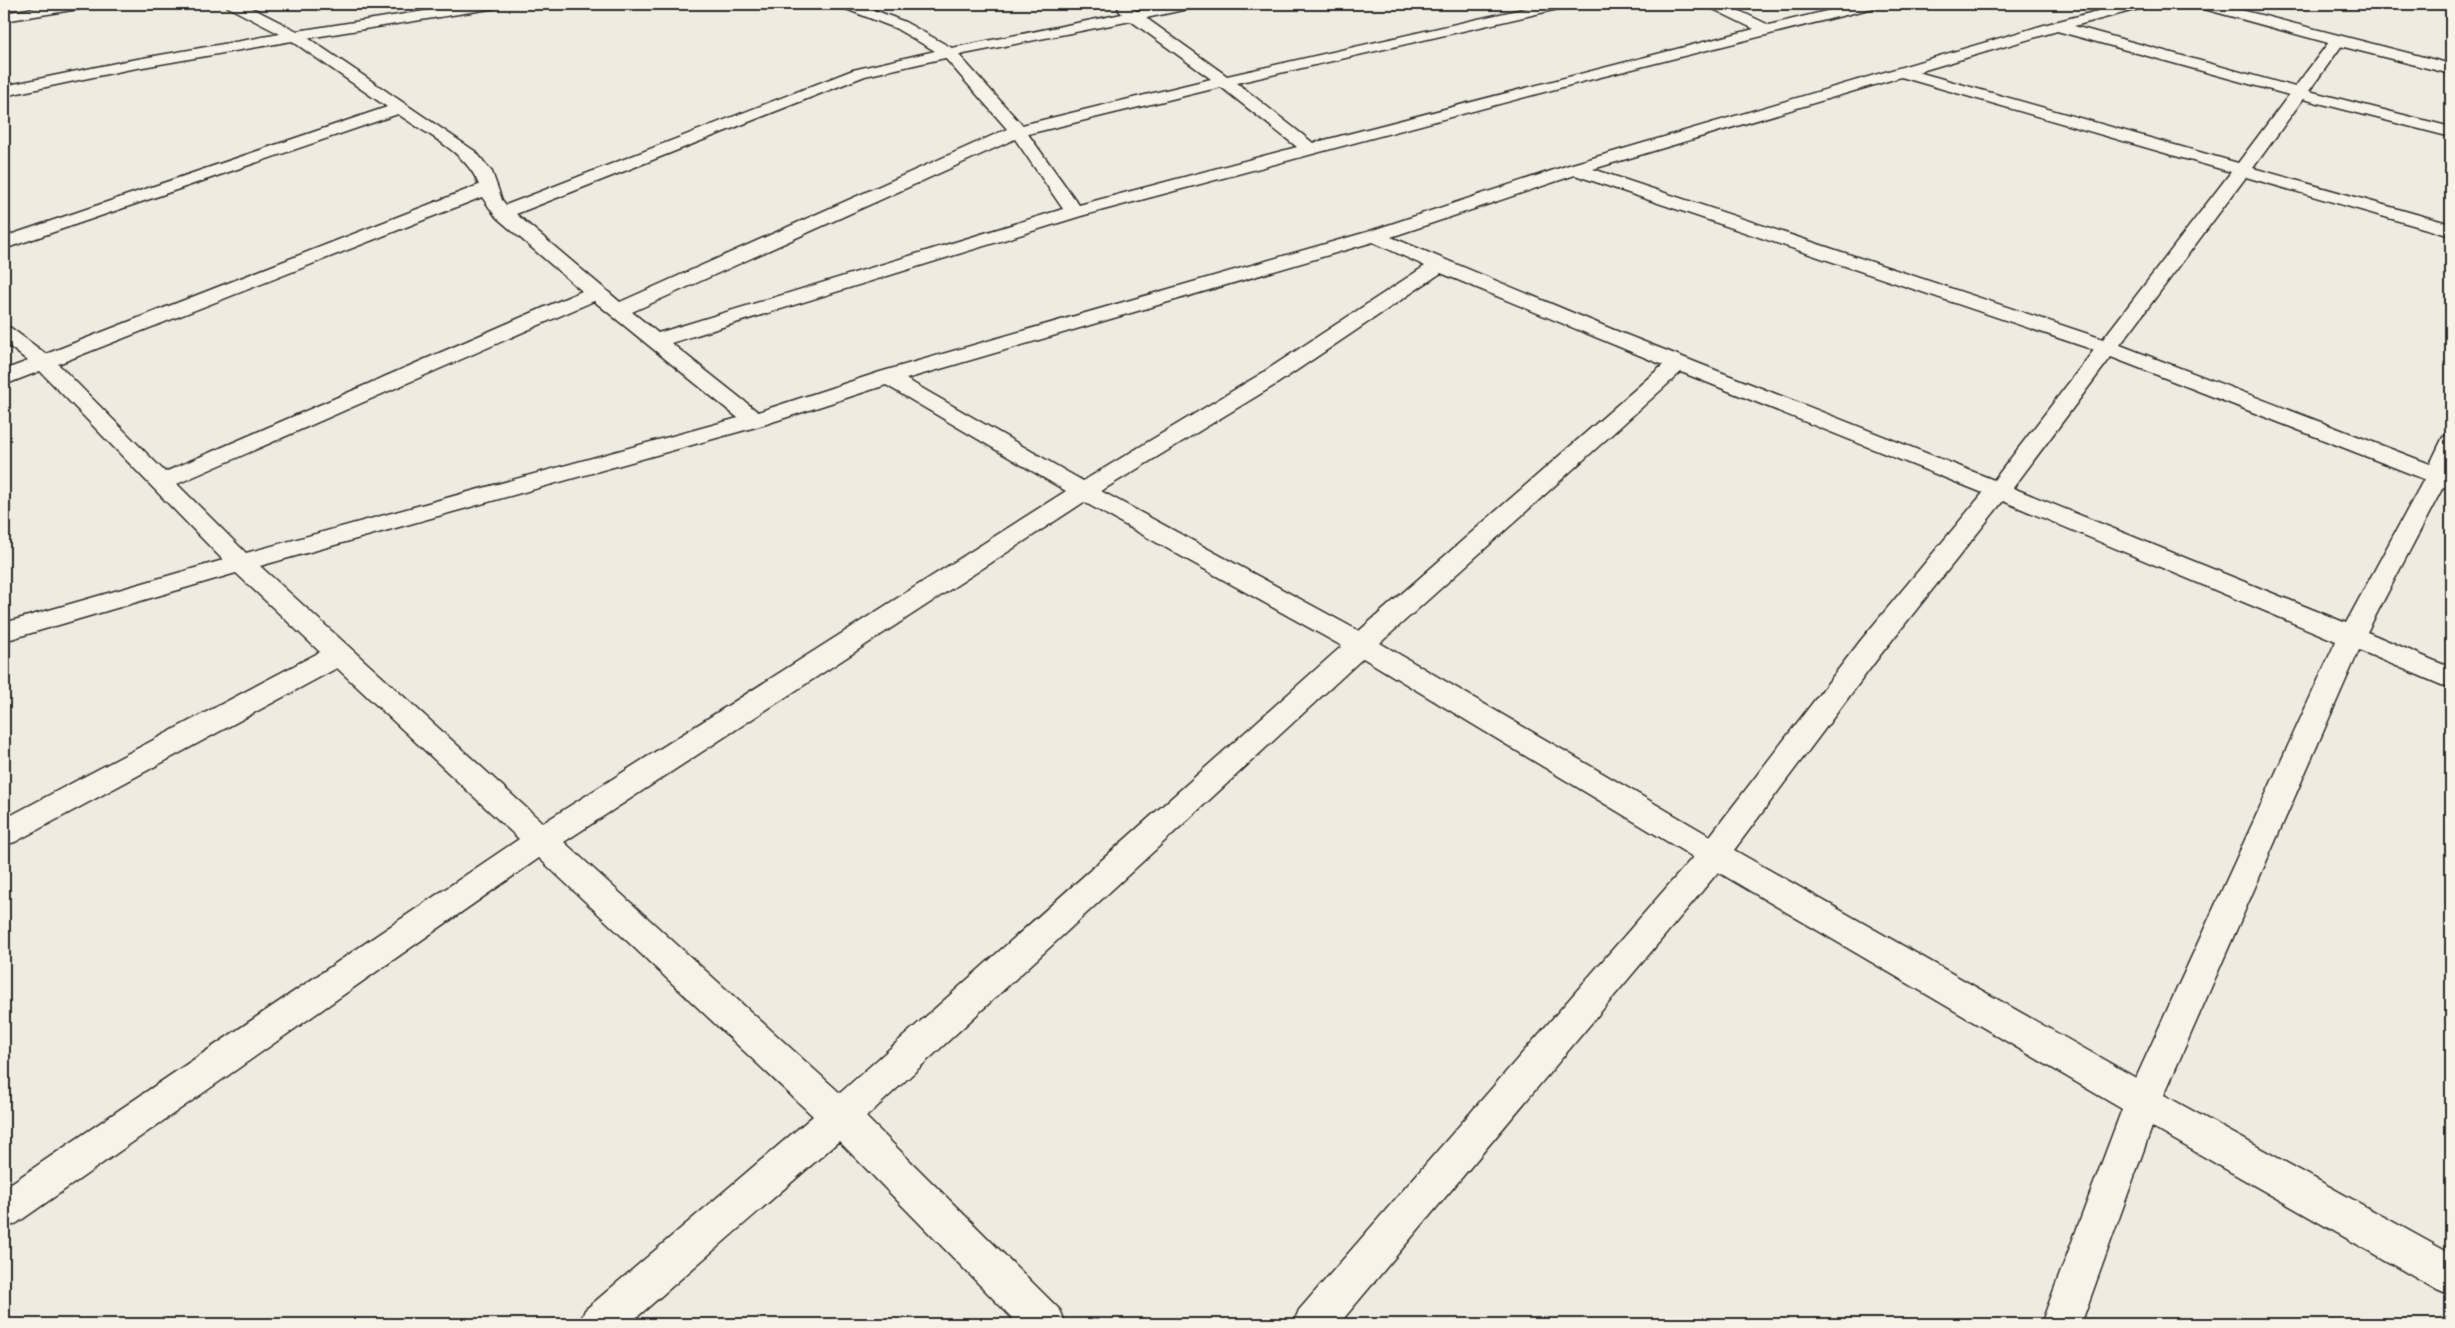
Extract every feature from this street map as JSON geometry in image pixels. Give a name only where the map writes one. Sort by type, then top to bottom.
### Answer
[{"type":"street","points":[[4,17],[85,4]]},
{"type":"street","points":[[233,4],[292,34],[397,109],[470,156],[483,172],[493,201],[503,213],[618,312],[657,340],[755,420]]},
{"type":"street","points":[[4,91],[103,69],[292,34],[496,4]]},
{"type":"street","points":[[853,4],[900,25],[948,52],[1018,131],[1074,212]]},
{"type":"street","points":[[1118,4],[1133,17],[1224,81],[1311,150]]},
{"type":"street","points":[[503,213],[859,73],[913,58],[1133,17],[1192,4]]},
{"type":"street","points":[[618,312],[1018,131],[1224,81],[1562,4]]},
{"type":"street","points":[[1714,4],[1766,30]]},
{"type":"street","points":[[657,340],[1074,212],[1766,30],[1872,4]]},
{"type":"street","points":[[4,632],[241,563],[755,420],[888,377],[1374,236],[1575,169],[2056,26],[2141,4]]},
{"type":"street","points":[[2202,4],[2337,41],[2451,69]]},
{"type":"street","points":[[2447,4],[2451,5]]},
{"type":"street","points":[[2056,26],[2298,93],[2451,132]]},
{"type":"street","points":[[1313,1324],[1714,854],[1871,647],[1998,490],[2108,348],[2337,41]]},
{"type":"street","points":[[1900,72],[2451,230]]},
{"type":"street","points":[[4,243],[397,109]]},
{"type":"street","points":[[1575,169],[2108,348],[2444,478]]},
{"type":"street","points":[[4,378],[488,188]]},
{"type":"street","points":[[1374,236],[1439,265],[1678,363],[1998,490],[2352,636],[2451,679]]},
{"type":"street","points":[[4,1210],[542,840],[1083,491],[1267,380],[1439,265]]},
{"type":"street","points":[[162,482],[595,293]]},
{"type":"street","points":[[4,332],[44,363],[241,563],[840,1117],[1038,1322]]},
{"type":"street","points":[[599,1324],[840,1117],[1361,644],[1678,363]]},
{"type":"street","points":[[888,377],[1083,491],[1361,644],[1714,854],[2143,1102],[2451,1276]]},
{"type":"street","points":[[2061,1324],[2143,1102],[2352,636],[2444,478],[2451,442]]},
{"type":"street","points":[[4,833],[340,654]]}]
